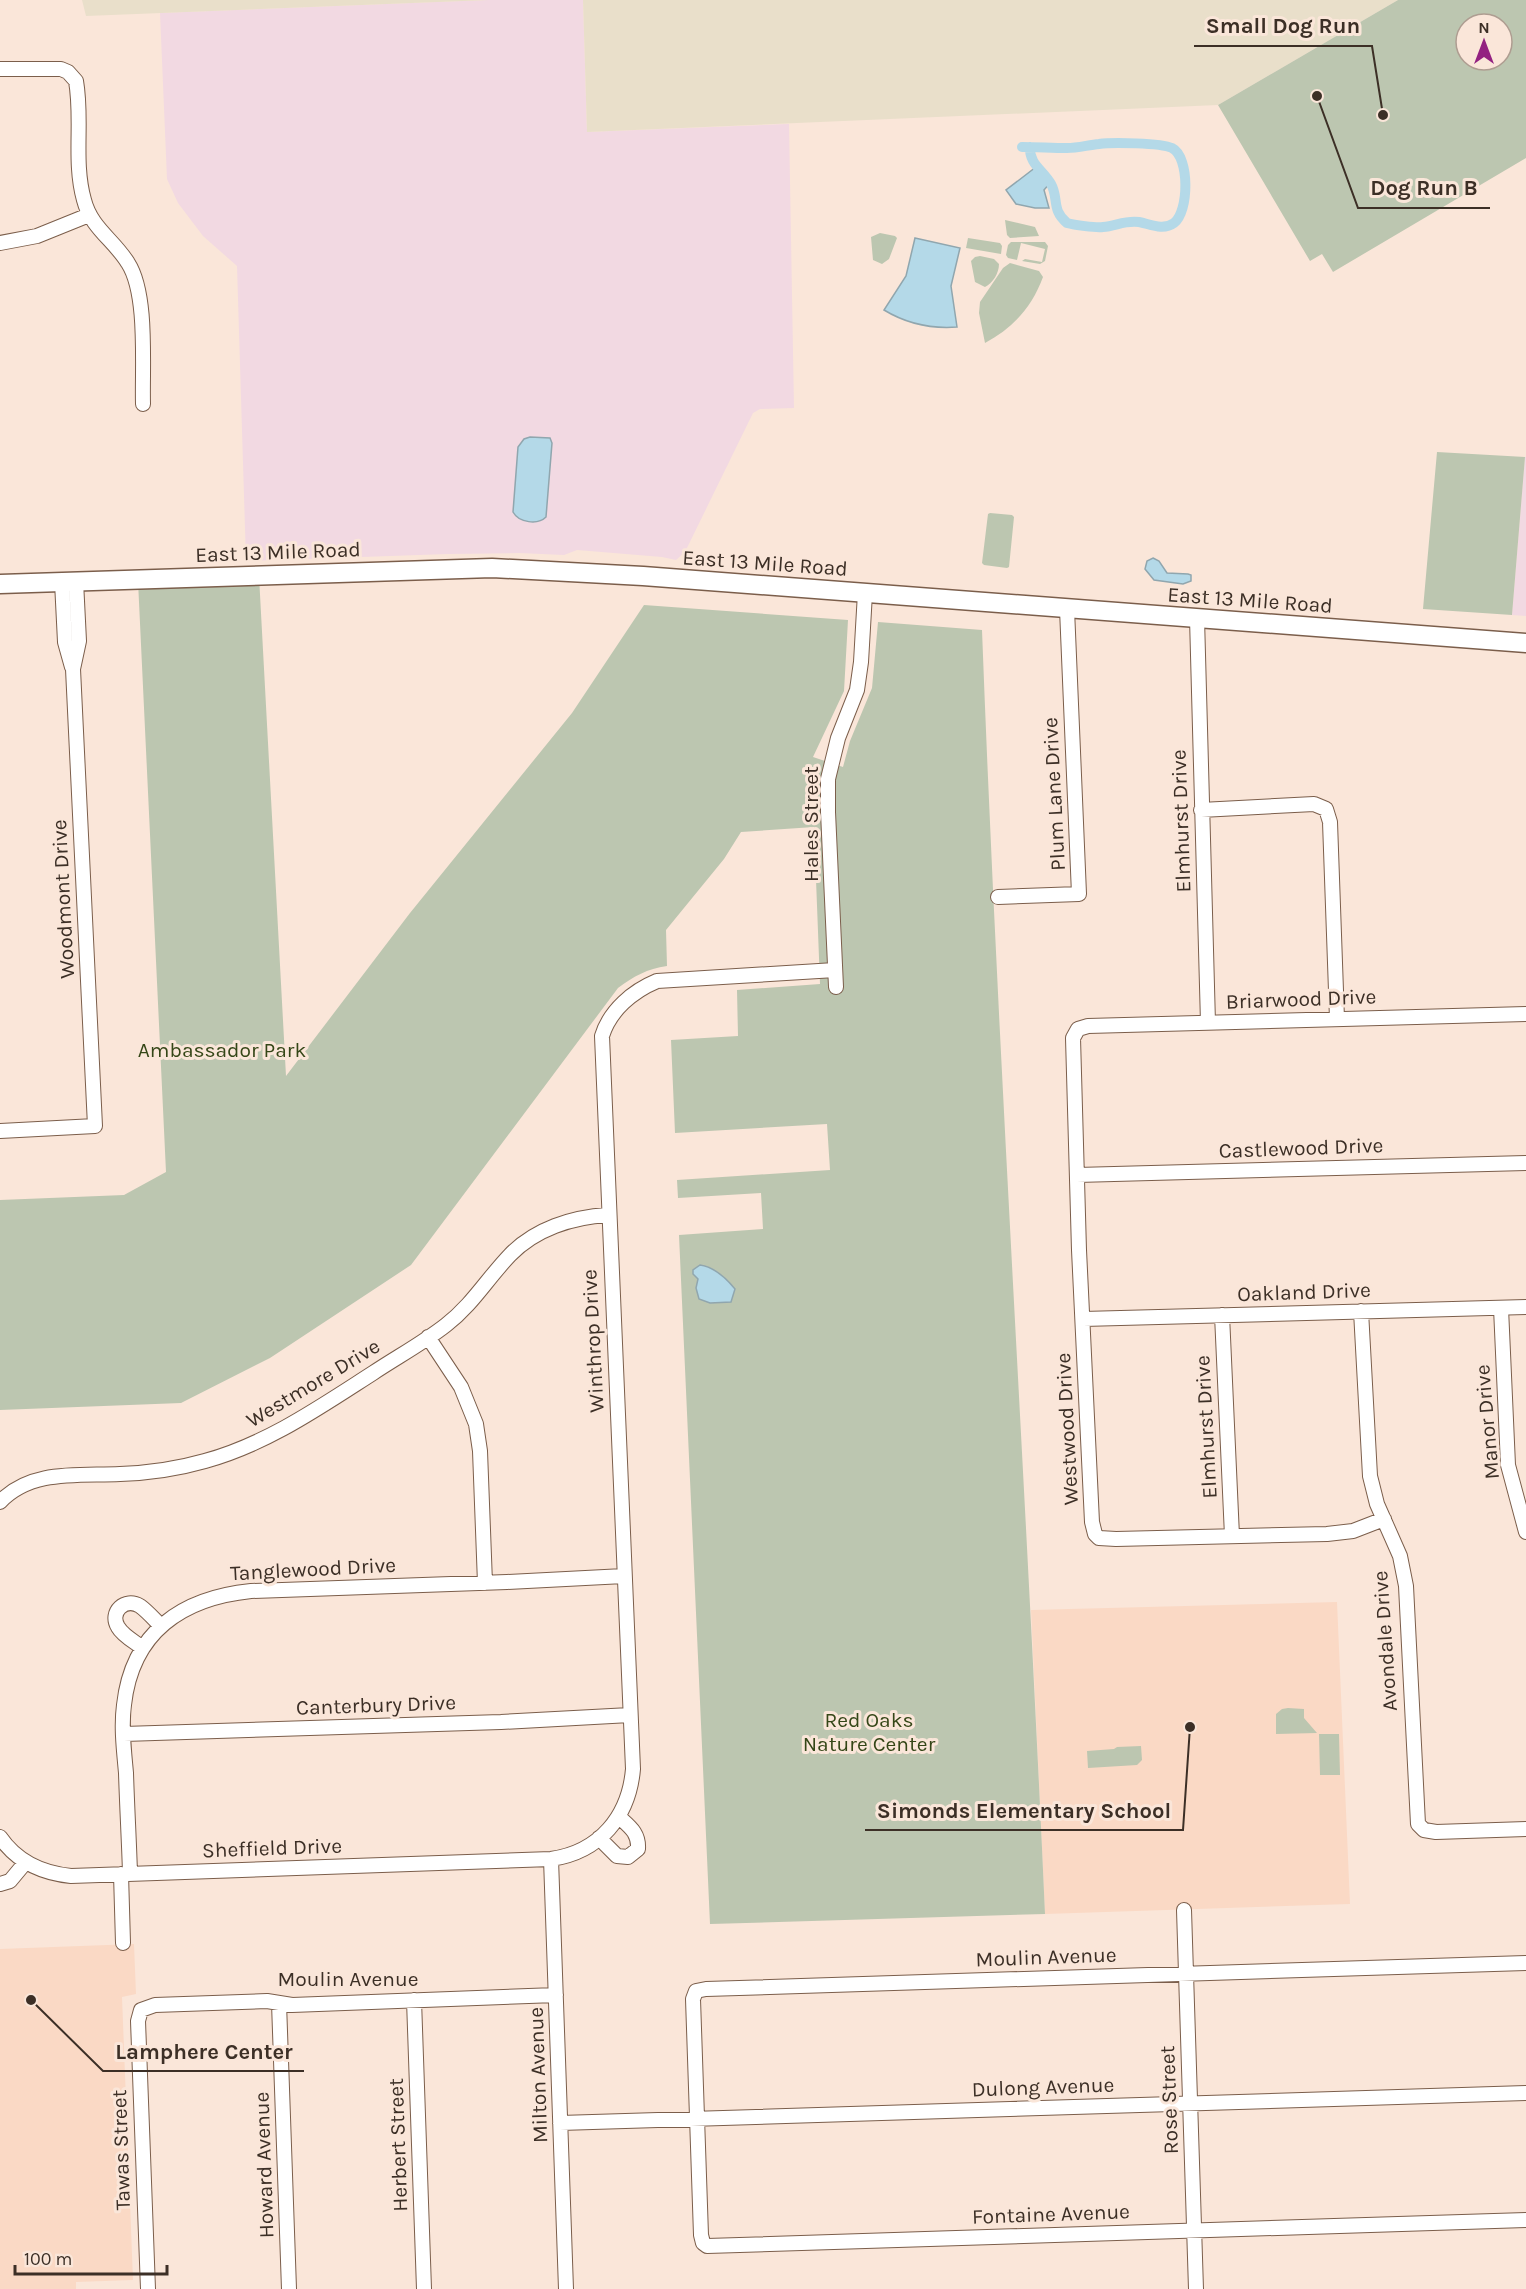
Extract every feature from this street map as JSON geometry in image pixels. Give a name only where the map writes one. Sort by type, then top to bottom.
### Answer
[{"type":"main road","name":"East 13 Mile Road","points":[[0,584],[492,567],[643,576],[1526,643]]},
{"type":"street","points":[[0,69],[54,68],[73,76],[77,94],[79,174],[88,215],[128,263],[136,278],[141,312],[143,404]]},
{"type":"street","points":[[0,243],[48,232],[88,215]]},
{"type":"street","name":"Woodmont Drive","points":[[0,1131],[95,1126],[73,669],[64,642],[69,582]]},
{"type":"street","name":"Hales Street","points":[[836,987],[828,779],[832,755],[858,683],[865,593]]},
{"type":"street","name":"Plum Lane Drive","points":[[998,897],[1080,894],[1067,609]]},
{"type":"street","name":"Elmhurst Drive","points":[[1197,618],[1208,1023]]},
{"type":"street","points":[[1201,810],[1314,804],[1326,809],[1330,822],[1337,1019]]},
{"type":"street","name":"Winthrop Drive","points":[[551,1859],[570,1854],[599,1838],[619,1817],[626,1805],[632,1781],[602,1036],[610,1019],[630,996],[642,987],[657,981],[835,970]]},
{"type":"street","name":"Briarwood Drive","points":[[1078,1029],[1088,1026],[1526,1014]]},
{"type":"street","name":"Westwood Drive","points":[[1078,1029],[1073,1038],[1077,1175],[1092,1522],[1095,1534],[1104,1539],[1340,1533],[1365,1528],[1384,1519]]},
{"type":"street","name":"Castlewood Drive","points":[[1077,1175],[1526,1163]]},
{"type":"street","name":"Westmore Drive","points":[[3,1493],[46,1478],[153,1472],[180,1468],[225,1455],[274,1433],[303,1418],[428,1337],[464,1310],[509,1256],[530,1239],[563,1223],[608,1215]]},
{"type":"street","name":"Oakland Drive","points":[[1083,1319],[1526,1307]]},
{"type":"street","name":"Manor Drive","points":[[1501,1308],[1507,1454],[1526,1532]]},
{"type":"street","name":"Avondale Drive","points":[[1361,1311],[1370,1476],[1375,1497],[1400,1556],[1406,1586],[1417,1814],[1421,1828],[1436,1832],[1526,1830]]},
{"type":"street","name":"Elmhurst Drive","points":[[1222,1315],[1232,1536]]},
{"type":"street","points":[[428,1337],[461,1387],[476,1424],[480,1451],[485,1583]]},
{"type":"street","name":"Tanglewood Drive","points":[[125,1874],[124,1706],[127,1686],[132,1669],[143,1648],[161,1626],[194,1604],[232,1593],[624,1576]]},
{"type":"street","points":[[143,1648],[118,1629],[115,1619],[118,1609],[126,1604],[135,1604],[161,1626]]},
{"type":"street","name":"Canterbury Drive","points":[[124,1734],[501,1722],[630,1715]]},
{"type":"street","points":[[599,1838],[618,1856],[628,1857],[638,1849],[638,1839],[634,1831],[619,1817]]},
{"type":"street","name":"Sheffield Drive","points":[[1,1842],[25,1863],[53,1874],[71,1876],[551,1859]]},
{"type":"street","name":"Milton Avenue","points":[[551,1859],[566,2289]]},
{"type":"street","points":[[0,1884],[10,1881],[25,1863]]},
{"type":"street","points":[[123,1943],[125,1874]]},
{"type":"street","name":"Rose Street","points":[[1184,1910],[1196,2289]]},
{"type":"street","name":"Moulin Avenue","points":[[697,2119],[693,1998],[699,1989],[1526,1962]]},
{"type":"street","name":"Moulin Avenue","points":[[141,2010],[155,2005],[267,2001],[292,2005],[556,1995]]},
{"type":"street","name":"Herbert Street","points":[[414,2000],[424,2289]]},
{"type":"street","name":"Howard Avenue","points":[[279,2003],[289,2289]]},
{"type":"street","name":"Tawas Street","points":[[141,2010],[138,2021],[148,2289]]},
{"type":"street","name":"Dulong Avenue","points":[[560,2123],[1526,2093]]},
{"type":"street","name":"Fontaine Avenue","points":[[697,2119],[701,2235],[703,2243],[707,2246],[1526,2220]]},
{"type":"shaded area","points":[[82,0],[488,0],[86,16]]},
{"type":"shaded area","points":[[488,0],[583,0],[587,132],[789,124],[794,408],[760,409],[753,413],[685,552],[676,560],[577,550],[564,555],[448,554],[246,561],[237,266],[203,236],[178,203],[167,179],[160,13]]},
{"type":"shaded area","points":[[583,0],[1398,0],[1218,105],[587,132]]},
{"type":"shaded area","points":[[1526,457],[1526,616],[1512,615]]},
{"type":"shaded area","points":[[1337,1602],[1350,1904],[1045,1914],[1031,1610]]},
{"type":"shaded area","points":[[134,1944],[136,1994],[122,1997],[133,2280],[76,2282],[76,2289],[0,2289],[0,1949]]},
{"type":"green space","points":[[1398,0],[1526,0],[1526,158],[1333,272],[1322,254],[1310,261],[1218,105]]},
{"type":"green space","points":[[1005,220],[1035,227],[1039,236],[1010,238],[1007,235]]},
{"type":"green space","points":[[880,233],[897,238],[889,259],[882,264],[873,260],[871,237]]},
{"type":"green space","points":[[968,238],[1000,243],[1001,254],[966,248]]},
{"type":"green space","points":[[1011,242],[1045,242],[1048,246],[1045,261],[1040,264],[1022,261],[1025,259],[1042,262],[1045,249],[1021,243],[1017,260],[1008,258],[1006,255]]},
{"type":"green space","points":[[980,256],[994,259],[999,264],[995,277],[985,287],[975,282],[971,261]]},
{"type":"green space","points":[[1010,263],[1039,271],[1043,277],[1033,298],[1020,316],[1004,331],[985,343],[979,313],[980,302],[1003,268]]},
{"type":"green space","points":[[1437,452],[1525,457],[1512,615],[1423,609]]},
{"type":"green space","points":[[988,514],[1014,517],[1009,567],[1007,568],[982,563]]},
{"type":"green space","points":[[259,576],[286,1076],[410,913],[572,713],[644,605],[848,620],[844,691],[813,757],[843,767],[850,741],[872,688],[878,622],[982,630],[1045,1914],[710,1924],[679,1235],[763,1229],[761,1193],[678,1198],[677,1180],[830,1170],[827,1124],[675,1133],[671,1040],[738,1036],[737,990],[820,984],[814,827],[741,832],[724,859],[666,930],[667,966],[641,974],[618,988],[411,1265],[270,1358],[181,1403],[0,1410],[0,1200],[124,1195],[166,1172],[138,581]]},
{"type":"green space","points":[[1288,1708],[1304,1709],[1304,1718],[1317,1733],[1276,1734],[1276,1714]]},
{"type":"green space","points":[[1319,1734],[1339,1734],[1340,1775],[1320,1775]]},
{"type":"green space","points":[[1141,1746],[1142,1760],[1137,1765],[1088,1768],[1087,1751]]},
{"type":"water","points":[[1036,167],[1050,183],[1044,190],[1049,208],[1016,204],[1006,190]]},
{"type":"water","points":[[915,238],[960,248],[951,286],[957,327],[919,324],[901,319],[884,310],[906,276]]},
{"type":"water","points":[[550,438],[552,443],[546,517],[534,522],[524,521],[513,512],[518,447],[524,439]]},
{"type":"water","points":[[1153,558],[1159,561],[1167,573],[1191,575],[1191,581],[1183,584],[1154,580],[1145,569],[1147,561]]},
{"type":"water","points":[[700,1265],[720,1274],[735,1289],[731,1302],[710,1303],[699,1299],[696,1288],[698,1279],[693,1274],[693,1270]]},
{"type":"waterway","points":[[1022,147],[1028,147],[1033,147],[1071,148],[1105,143],[1125,143],[1172,148],[1178,153],[1182,162],[1185,185],[1183,208],[1174,223],[1165,226],[1139,222],[1100,227],[1067,223],[1057,209],[1051,184],[1032,158],[1030,153],[1030,147]]},
{"type":"place","name":"Dog Run B","points":[[1317,96]]},
{"type":"place","name":"Small Dog Run","points":[[1383,115]]},
{"type":"place","name":"Simonds Elementary School","points":[[1190,1727]]},
{"type":"place","name":"Lamphere Center","points":[[31,2000]]},
{"type":"park label","name":"Ambassador Park","points":[[222,1050]]},
{"type":"park label","name":"Red Oaks Nature Center","points":[[869,1732]]}]
